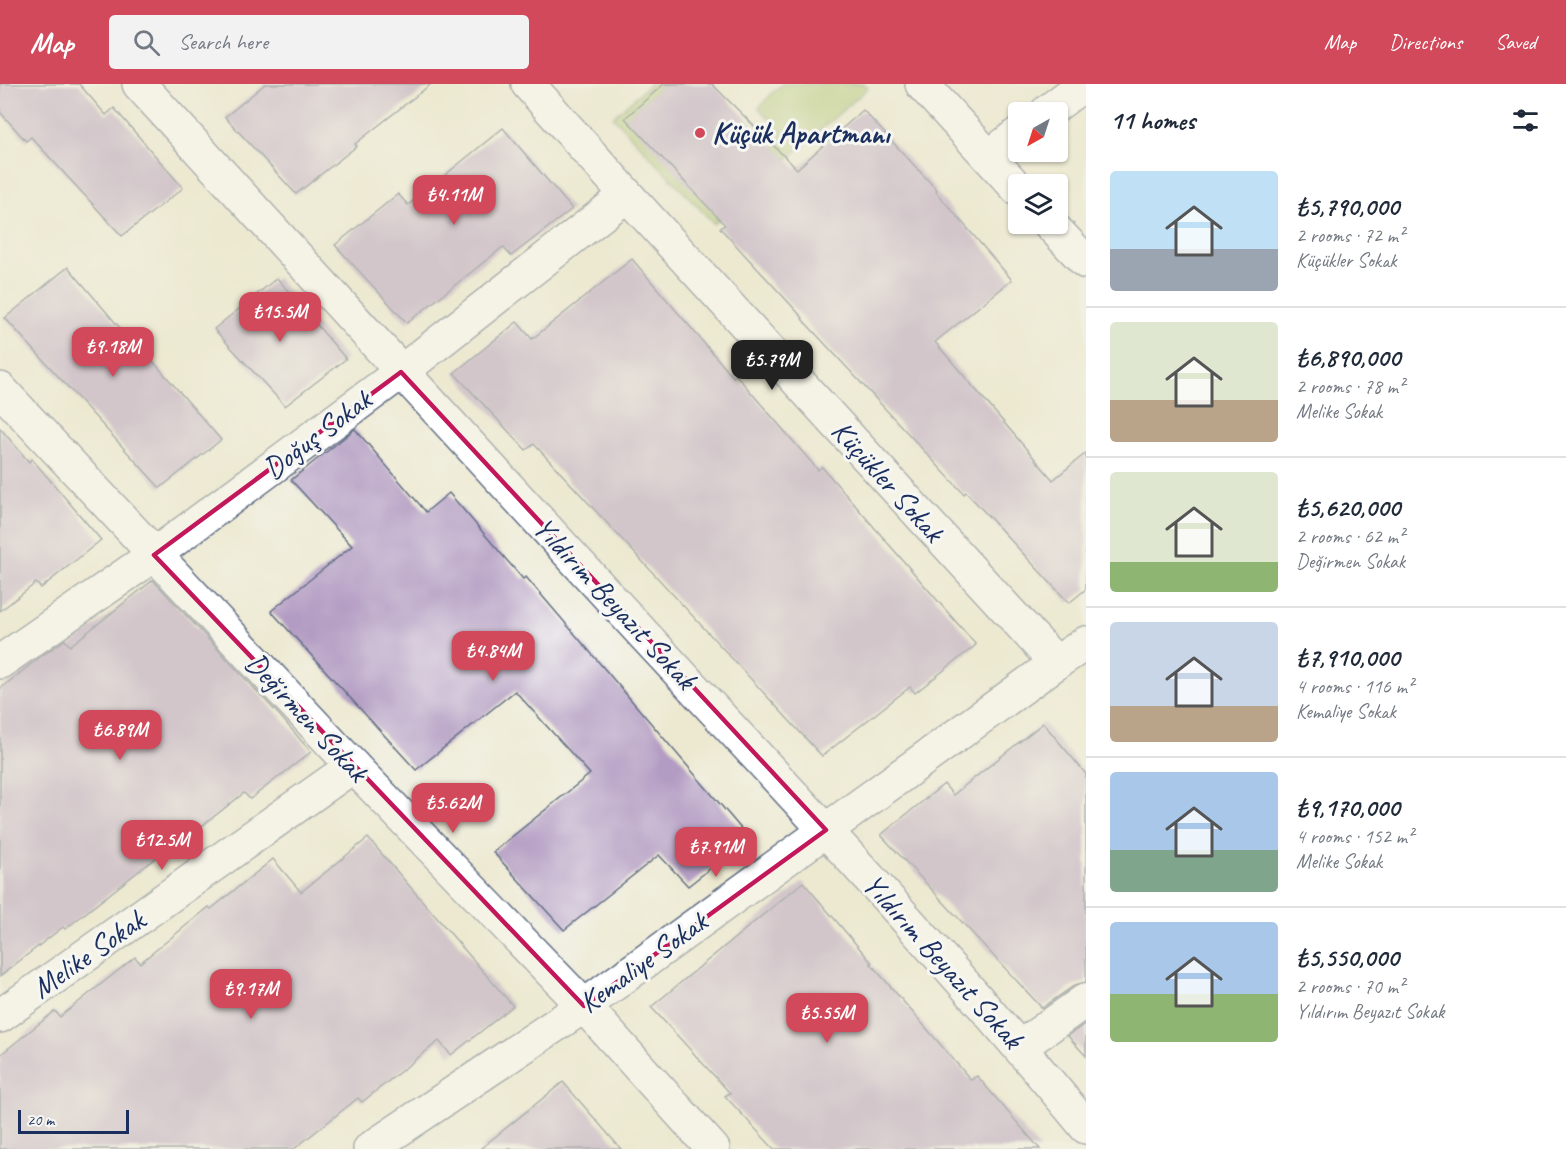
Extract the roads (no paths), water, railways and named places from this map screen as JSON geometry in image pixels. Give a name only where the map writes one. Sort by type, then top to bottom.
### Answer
[{"type":"street","name":"Yıldırım Beyazıt Sokak","points":[[139,84],[401,372],[826,830],[1020,1047],[1086,1127]]},
{"type":"street","name":"Küçükler Sokak","points":[[528,84],[1056,663]]},
{"type":"street","points":[[922,84],[1008,178]]},
{"type":"street","points":[[1060,102],[1084,84]]},
{"type":"street","points":[[989,157],[1008,142]]},
{"type":"street","name":"Doğuş Sokak","points":[[0,662],[154,555],[401,372],[627,195]]},
{"type":"street","points":[[1059,234],[1086,262]]},
{"type":"street","name":"Değirmen Sokak","points":[[0,389],[353,766],[584,1006],[713,1149]]},
{"type":"street","name":"Kemaliye Sokak","points":[[370,1149],[584,1006],[1086,643]]},
{"type":"street","name":"Melike Sokak","points":[[0,1016],[353,766]]},
{"type":"street","points":[[1020,1047],[1086,1000]]},
{"type":"place","name":"Küçük Apartmanı","points":[[700,133]]}]
